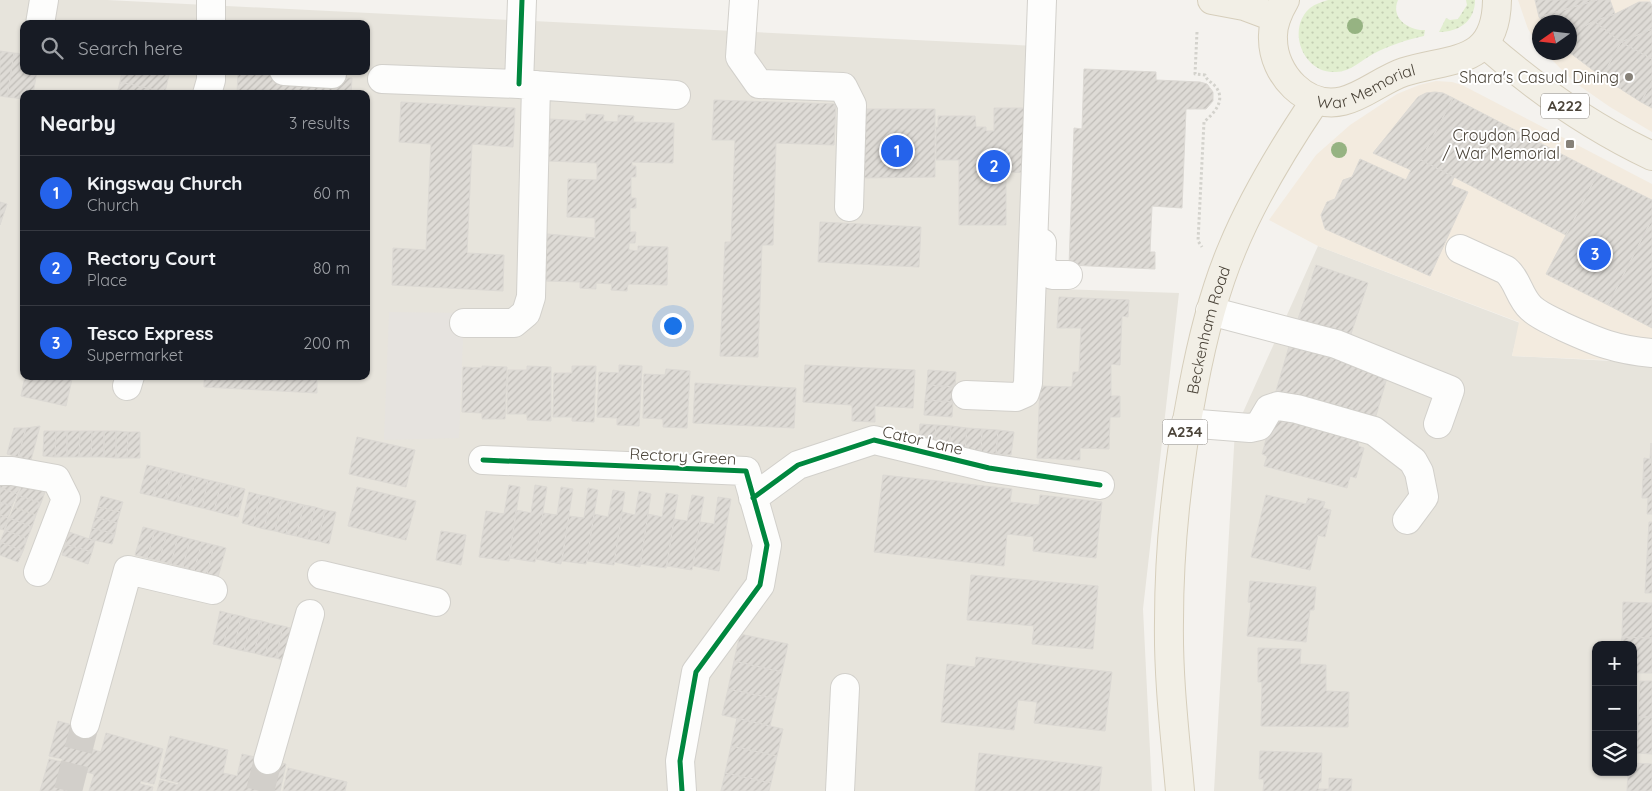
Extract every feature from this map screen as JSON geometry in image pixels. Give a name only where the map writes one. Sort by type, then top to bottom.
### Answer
[{"type":"main road","points":[[1212,0],[1244,6],[1280,9]]},
{"type":"main road","points":[[1485,44],[1496,16],[1497,0]]},
{"type":"main road","name":"War Memorial","points":[[1280,9],[1273,39],[1276,60],[1293,86],[1315,101],[1326,103],[1342,101],[1403,72],[1454,61],[1471,54],[1485,44]]},
{"type":"main road","name":"A222","points":[[1485,44],[1524,77],[1563,104],[1596,126],[1652,156]]},
{"type":"main road","name":"Beckenham Road","points":[[1180,791],[1168,622],[1172,530],[1186,423],[1202,342],[1213,301],[1232,248],[1259,194],[1315,101]]},
{"type":"street","points":[[41,20],[44,0]]},
{"type":"street","points":[[211,0],[211,20]]},
{"type":"street","points":[[464,323],[514,323],[526,313],[532,296],[528,85],[522,0]]},
{"type":"street","points":[[744,0],[740,58],[759,84],[842,87],[852,105],[849,207]]},
{"type":"street","points":[[966,395],[1016,397],[1025,393],[1028,383],[1042,0]]},
{"type":"street","points":[[1059,0],[1049,58],[1041,267],[1052,275],[1068,275]]},
{"type":"street","points":[[208,90],[211,75]]},
{"type":"street","points":[[382,79],[676,94]]},
{"type":"street","points":[[1460,249],[1511,274],[1521,297],[1530,308],[1543,317],[1599,343],[1635,352],[1652,353]]},
{"type":"street","points":[[1213,301],[1336,344],[1450,390],[1438,424]]},
{"type":"street","points":[[1186,423],[1250,428],[1259,426],[1269,409],[1278,406],[1298,409],[1374,431],[1413,461],[1419,472],[1424,497],[1407,520]]},
{"type":"street","name":"Cator Lane","points":[[753,498],[798,465],[874,440],[989,468],[1100,485]]},
{"type":"street","name":"Rectory Green","points":[[483,460],[746,471],[767,545],[760,585],[696,672],[680,761],[682,791]]},
{"type":"street","points":[[0,471],[12,471],[56,479],[66,499],[38,572]]},
{"type":"street","points":[[86,724],[128,570],[213,590]]},
{"type":"street","points":[[322,575],[436,602]]},
{"type":"street","points":[[268,760],[310,614]]},
{"type":"street","points":[[840,791],[845,688]]},
{"type":"path","points":[[1198,32],[1195,74],[1204,75],[1215,86],[1220,95],[1220,104],[1204,122],[1198,241],[1203,250],[1213,301]]},
{"type":"shaded area","points":[[0,0],[107,0],[1036,46],[1029,288],[1179,293],[1143,609],[1152,791],[0,791]]},
{"type":"shaded area","points":[[1518,0],[1650,0],[1652,6],[1652,132],[1610,107],[1574,82],[1552,60],[1577,60],[1577,15],[1532,15],[1532,35]]},
{"type":"shaded area","points":[[1436,81],[1462,85],[1652,184],[1652,362],[1512,356],[1519,322],[1318,246],[1269,220],[1316,155],[1350,125],[1397,94],[1419,85]]},
{"type":"shaded area","points":[[1318,246],[1520,323],[1512,356],[1652,363],[1652,791],[1214,791],[1235,430]]},
{"type":"shaded area","points":[[389,312],[464,313],[459,438],[384,440]]},
{"type":"green space","points":[[1328,0],[1398,0],[1396,6],[1399,18],[1407,26],[1425,30],[1424,36],[1386,48],[1346,70],[1336,72],[1324,71],[1307,58],[1299,38],[1299,27],[1303,17],[1310,8]]},
{"type":"green space","points":[[1466,0],[1475,0],[1469,20],[1459,28],[1439,32],[1446,18],[1450,20],[1458,19],[1467,5]]},
{"type":"building","points":[[1535,0],[1597,0],[1546,15],[1539,15]]},
{"type":"building","points":[[1597,0],[1610,0],[1615,14],[1594,21],[1577,30],[1577,15],[1546,15]]},
{"type":"building","points":[[1639,2],[1650,2],[1652,6],[1652,29],[1621,42],[1594,21],[1615,14]]},
{"type":"building","points":[[1594,21],[1621,42],[1602,77],[1577,58],[1577,30]]},
{"type":"building","points":[[1652,29],[1652,59],[1621,42]]},
{"type":"building","points":[[1621,42],[1652,59],[1652,81],[1641,102],[1602,77]]},
{"type":"building","points":[[0,51],[14,53],[7,97],[0,96]]},
{"type":"building","points":[[14,53],[20,54],[20,75],[36,75],[34,90],[20,90],[20,99],[7,97]]},
{"type":"building","points":[[1084,69],[1156,72],[1156,80],[1200,82],[1207,84],[1213,92],[1213,101],[1206,109],[1186,109],[1182,208],[1152,206],[1150,252],[1155,252],[1155,269],[1069,265],[1074,128],[1082,129]]},
{"type":"building","points":[[121,75],[169,75],[165,90],[156,90],[120,82]]},
{"type":"building","points":[[238,75],[295,75],[352,78],[351,90],[237,90]]},
{"type":"building","points":[[1652,81],[1652,108],[1641,102]]},
{"type":"building","points":[[120,82],[156,90],[118,90]]},
{"type":"building","points":[[1426,93],[1443,93],[1453,98],[1421,160],[1411,170],[1373,153],[1418,97]]},
{"type":"building","points":[[1453,98],[1598,173],[1566,235],[1421,160]]},
{"type":"building","points":[[714,100],[836,104],[834,145],[776,143],[773,245],[762,245],[758,357],[720,356],[725,242],[731,242],[735,140],[712,140]]},
{"type":"building","points":[[401,102],[515,108],[513,147],[472,144],[467,253],[504,255],[503,291],[392,285],[393,248],[426,250],[431,144],[399,142]]},
{"type":"building","points":[[994,108],[1029,108],[1030,172],[996,173],[996,181],[1006,181],[1006,225],[959,225],[959,160],[936,160],[938,116],[975,116],[976,127],[986,127],[986,131],[994,131]]},
{"type":"building","points":[[864,109],[935,109],[935,177],[860,178]]},
{"type":"building","points":[[586,114],[604,115],[603,121],[618,122],[618,115],[634,116],[633,122],[674,123],[673,163],[632,162],[632,166],[636,166],[636,177],[631,177],[631,198],[636,198],[636,208],[630,208],[630,232],[636,232],[635,243],[629,243],[629,250],[638,251],[638,246],[668,247],[667,285],[628,284],[627,291],[611,290],[612,284],[596,283],[596,289],[580,288],[580,282],[545,281],[547,234],[595,238],[595,218],[567,217],[568,179],[597,180],[597,163],[548,161],[549,119],[586,121]]},
{"type":"building","points":[[1360,159],[1406,180],[1411,170],[1421,160],[1454,177],[1451,185],[1468,192],[1430,276],[1325,229],[1321,215],[1327,202],[1335,199],[1343,180],[1352,177]]},
{"type":"building","points":[[1598,173],[1652,200],[1652,219],[1608,305],[1546,274]]},
{"type":"building","points":[[0,202],[7,204],[0,225]]},
{"type":"building","points":[[1652,219],[1652,328],[1608,305]]},
{"type":"building","points":[[820,222],[921,227],[919,267],[818,262]]},
{"type":"building","points":[[1316,265],[1368,283],[1350,337],[1298,319]]},
{"type":"building","points":[[1059,297],[1129,300],[1128,317],[1122,316],[1120,365],[1111,364],[1111,396],[1120,396],[1120,417],[1110,417],[1109,449],[1080,448],[1080,460],[1037,458],[1040,386],[1072,387],[1073,372],[1079,372],[1081,328],[1057,328]]},
{"type":"building","points":[[1290,343],[1389,371],[1373,426],[1274,398]]},
{"type":"building","points":[[619,365],[642,366],[639,426],[617,425],[617,418],[597,417],[599,372],[619,373]]},
{"type":"building","points":[[805,365],[915,370],[913,408],[875,406],[875,422],[852,421],[852,405],[803,402]]},
{"type":"building","points":[[482,366],[507,367],[505,419],[482,419],[482,413],[462,412],[463,367],[482,368]]},
{"type":"building","points":[[527,366],[551,367],[551,421],[527,420],[527,414],[507,414],[508,370],[527,370]]},
{"type":"building","points":[[572,366],[596,366],[594,422],[572,421],[572,417],[553,417],[554,373],[572,373]]},
{"type":"building","points":[[666,369],[690,371],[687,428],[663,427],[663,419],[643,418],[644,374],[665,375]]},
{"type":"building","points":[[928,370],[956,372],[955,387],[927,385]]},
{"type":"building","points":[[24,380],[72,380],[66,406],[21,396]]},
{"type":"building","points":[[204,380],[317,380],[317,393],[204,387]]},
{"type":"building","points":[[695,383],[796,388],[794,428],[693,423]]},
{"type":"building","points":[[927,385],[955,387],[953,402],[925,400]]},
{"type":"building","points":[[925,400],[953,402],[952,417],[924,415]]},
{"type":"building","points":[[1277,416],[1360,438],[1358,446],[1364,448],[1356,478],[1350,476],[1347,488],[1264,466],[1267,456],[1262,454],[1270,425]]},
{"type":"building","points":[[920,424],[936,425],[934,448],[918,447]]},
{"type":"building","points":[[936,425],[951,426],[949,450],[934,448]]},
{"type":"building","points":[[40,426],[31,460],[18,457],[26,428]]},
{"type":"building","points":[[951,426],[967,428],[965,451],[949,450]]},
{"type":"building","points":[[14,428],[26,428],[18,457],[7,454]]},
{"type":"building","points":[[967,428],[982,429],[981,453],[965,451]]},
{"type":"building","points":[[982,429],[998,430],[996,454],[981,453]]},
{"type":"building","points":[[998,430],[1014,432],[1011,455],[996,454]]},
{"type":"building","points":[[44,431],[56,431],[55,457],[43,456]]},
{"type":"building","points":[[56,431],[67,431],[67,457],[55,457]]},
{"type":"building","points":[[67,431],[80,431],[79,457],[67,457]]},
{"type":"building","points":[[80,431],[92,431],[91,457],[79,457]]},
{"type":"building","points":[[92,431],[104,431],[104,457],[91,457]]},
{"type":"building","points":[[104,431],[116,431],[116,458],[104,457]]},
{"type":"building","points":[[116,431],[128,432],[127,458],[116,458]]},
{"type":"building","points":[[128,432],[140,432],[140,458],[127,458]]},
{"type":"building","points":[[357,437],[415,450],[406,487],[349,474]]},
{"type":"building","points":[[1651,443],[1652,478],[1643,478],[1644,458],[1650,459]]},
{"type":"building","points":[[147,465],[160,468],[153,496],[140,493]]},
{"type":"building","points":[[160,468],[172,471],[165,499],[153,496]]},
{"type":"building","points":[[172,471],[184,474],[177,502],[165,499]]},
{"type":"building","points":[[184,474],[196,477],[189,505],[177,502]]},
{"type":"building","points":[[0,475],[22,483],[17,494],[0,488]]},
{"type":"building","points":[[883,475],[1012,489],[1010,502],[1039,505],[1040,495],[1102,502],[1096,558],[1033,551],[1034,537],[1007,534],[1004,566],[874,552]]},
{"type":"building","points":[[196,477],[208,480],[202,508],[189,505]]},
{"type":"building","points":[[1643,478],[1652,478],[1652,514],[1647,514],[1648,498],[1642,498]]},
{"type":"building","points":[[208,480],[221,483],[214,511],[202,508]]},
{"type":"building","points":[[23,483],[45,492],[41,503],[18,495]]},
{"type":"building","points":[[221,483],[233,486],[226,514],[214,511]]},
{"type":"building","points":[[509,485],[520,487],[509,561],[479,557],[486,511],[504,514]]},
{"type":"building","points":[[535,485],[547,487],[535,562],[509,558],[516,510],[531,513]]},
{"type":"building","points":[[233,486],[245,489],[238,517],[226,514]]},
{"type":"building","points":[[357,487],[416,501],[406,540],[348,526]]},
{"type":"building","points":[[561,487],[573,489],[561,564],[536,559],[543,513],[557,515]]},
{"type":"building","points":[[0,488],[17,494],[12,506],[0,502]]},
{"type":"building","points":[[588,488],[598,490],[586,564],[562,561],[569,516],[584,518]]},
{"type":"building","points":[[613,490],[625,492],[614,565],[587,561],[594,514],[608,517]]},
{"type":"building","points":[[639,491],[651,494],[640,567],[614,562],[622,512],[635,515]]},
{"type":"building","points":[[249,492],[260,495],[253,526],[242,523]]},
{"type":"building","points":[[666,493],[678,495],[666,568],[640,564],[648,514],[662,517]]},
{"type":"building","points":[[18,495],[41,503],[36,515],[14,507]]},
{"type":"building","points":[[260,495],[271,497],[264,529],[253,526]]},
{"type":"building","points":[[692,495],[704,497],[692,570],[667,566],[674,519],[687,521]]},
{"type":"building","points":[[1266,495],[1306,504],[1308,498],[1325,502],[1323,508],[1331,510],[1325,537],[1318,535],[1310,570],[1251,557]]},
{"type":"building","points":[[101,496],[123,502],[120,512],[98,507]]},
{"type":"building","points":[[271,497],[282,500],[275,531],[264,529]]},
{"type":"building","points":[[718,497],[731,499],[719,571],[693,566],[700,522],[714,524]]},
{"type":"building","points":[[282,500],[292,502],[286,534],[275,531]]},
{"type":"building","points":[[0,502],[12,506],[8,518],[0,515]]},
{"type":"building","points":[[292,502],[304,505],[296,536],[286,534]]},
{"type":"building","points":[[304,505],[315,507],[307,539],[296,536]]},
{"type":"building","points":[[14,507],[36,515],[32,527],[9,518]]},
{"type":"building","points":[[98,507],[120,512],[117,523],[95,517]]},
{"type":"building","points":[[315,507],[325,510],[318,541],[307,539]]},
{"type":"building","points":[[325,510],[336,512],[329,544],[318,541]]},
{"type":"building","points":[[0,515],[8,518],[4,530],[0,529]]},
{"type":"building","points":[[95,517],[117,523],[115,534],[92,528]]},
{"type":"building","points":[[9,518],[32,527],[27,539],[5,530]]},
{"type":"building","points":[[1649,522],[1652,522],[1652,557],[1647,557]]},
{"type":"building","points":[[143,527],[155,530],[147,558],[135,555]]},
{"type":"building","points":[[92,528],[115,534],[112,544],[89,539]]},
{"type":"building","points":[[5,530],[27,539],[23,551],[0,542]]},
{"type":"building","points":[[155,530],[167,533],[159,561],[147,558]]},
{"type":"building","points":[[441,531],[466,535],[461,565],[436,560]]},
{"type":"building","points":[[69,532],[95,541],[92,552],[65,544]]},
{"type":"building","points":[[167,533],[178,536],[171,564],[159,561]]},
{"type":"building","points":[[178,536],[190,539],[183,567],[171,564]]},
{"type":"building","points":[[190,539],[202,542],[194,571],[183,567]]},
{"type":"building","points":[[0,542],[23,551],[18,562],[0,555]]},
{"type":"building","points":[[202,542],[214,545],[207,574],[194,571]]},
{"type":"building","points":[[65,544],[92,552],[88,564],[62,555]]},
{"type":"building","points":[[214,545],[226,548],[218,577],[207,574]]},
{"type":"building","points":[[1647,557],[1652,557],[1652,593],[1645,593]]},
{"type":"building","points":[[971,575],[1098,586],[1093,649],[1032,644],[1034,626],[967,620]]},
{"type":"building","points":[[1250,581],[1316,587],[1314,610],[1310,610],[1306,642],[1247,636],[1251,603],[1248,602]]},
{"type":"building","points":[[1623,602],[1652,603],[1652,638],[1622,637]]},
{"type":"building","points":[[220,611],[231,614],[223,646],[213,644]]},
{"type":"building","points":[[231,614],[241,616],[234,649],[223,646]]},
{"type":"building","points":[[241,616],[251,619],[244,651],[234,649]]},
{"type":"building","points":[[251,619],[262,621],[254,653],[244,651]]},
{"type":"building","points":[[262,621],[272,624],[265,656],[254,653]]},
{"type":"building","points":[[272,624],[283,626],[276,658],[265,656]]},
{"type":"building","points":[[283,626],[294,629],[286,661],[276,658]]},
{"type":"building","points":[[740,634],[788,644],[782,672],[734,661]]},
{"type":"building","points":[[1622,637],[1652,638],[1652,673],[1637,673],[1637,641],[1622,641]]},
{"type":"building","points":[[1258,648],[1301,649],[1300,664],[1326,665],[1326,691],[1349,692],[1348,727],[1261,726],[1262,682],[1258,682]]},
{"type":"building","points":[[976,657],[1112,672],[1105,731],[1034,723],[1037,702],[1018,700],[1014,730],[941,722],[947,664],[975,667]]},
{"type":"building","points":[[734,661],[782,672],[776,699],[728,689]]},
{"type":"building","points":[[1640,681],[1652,681],[1652,717],[1638,717]]},
{"type":"building","points":[[728,689],[776,699],[770,726],[722,715]]},
{"type":"building","points":[[1638,717],[1652,717],[1652,754],[1637,753]]},
{"type":"building","points":[[737,718],[783,729],[777,756],[731,746]]},
{"type":"building","points":[[58,721],[90,730],[85,747],[101,752],[106,733],[163,749],[154,784],[141,781],[140,784],[153,787],[152,791],[89,791],[94,774],[86,772],[85,775],[77,773],[72,791],[40,791],[49,759],[62,762],[63,759],[49,756]]},
{"type":"building","points":[[170,736],[228,750],[223,773],[237,776],[242,754],[286,764],[280,791],[157,791],[160,780],[178,785],[179,783],[160,778]]},
{"type":"building","points":[[731,746],[777,756],[771,783],[725,773]]},
{"type":"building","points":[[1260,751],[1322,753],[1321,782],[1319,782],[1318,789],[1329,789],[1329,778],[1352,779],[1351,791],[1263,791],[1264,779],[1259,779]]},
{"type":"building","points":[[979,753],[1102,767],[1099,791],[975,791]]},
{"type":"building","points":[[1637,763],[1652,764],[1652,791],[1627,791],[1628,776],[1637,776]]},
{"type":"building","points":[[288,768],[347,782],[345,791],[283,791]]},
{"type":"building","points":[[725,773],[771,783],[769,791],[721,791]]},
{"type":"tunnel","points":[[68,791],[85,724]]},
{"type":"tunnel","points":[[260,791],[268,760]]},
{"type":"cycle path","points":[[519,84],[522,0]]},
{"type":"cycle path","points":[[753,498],[798,465],[874,440],[989,468],[1100,485]]},
{"type":"cycle path","points":[[483,460],[746,471],[767,545],[760,585],[696,672],[680,761],[682,791]]},
{"type":"place","name":"Shara's Casual Dining","points":[[1629,77]]},
{"type":"place","name":"Croydon Road / War Memorial","points":[[1570,144]]},
{"type":"place","name":"Kingsway Church","points":[[897,151]]},
{"type":"place","name":"Rectory Court","points":[[994,166]]},
{"type":"place","name":"Tesco Express","points":[[1595,254]]}]
